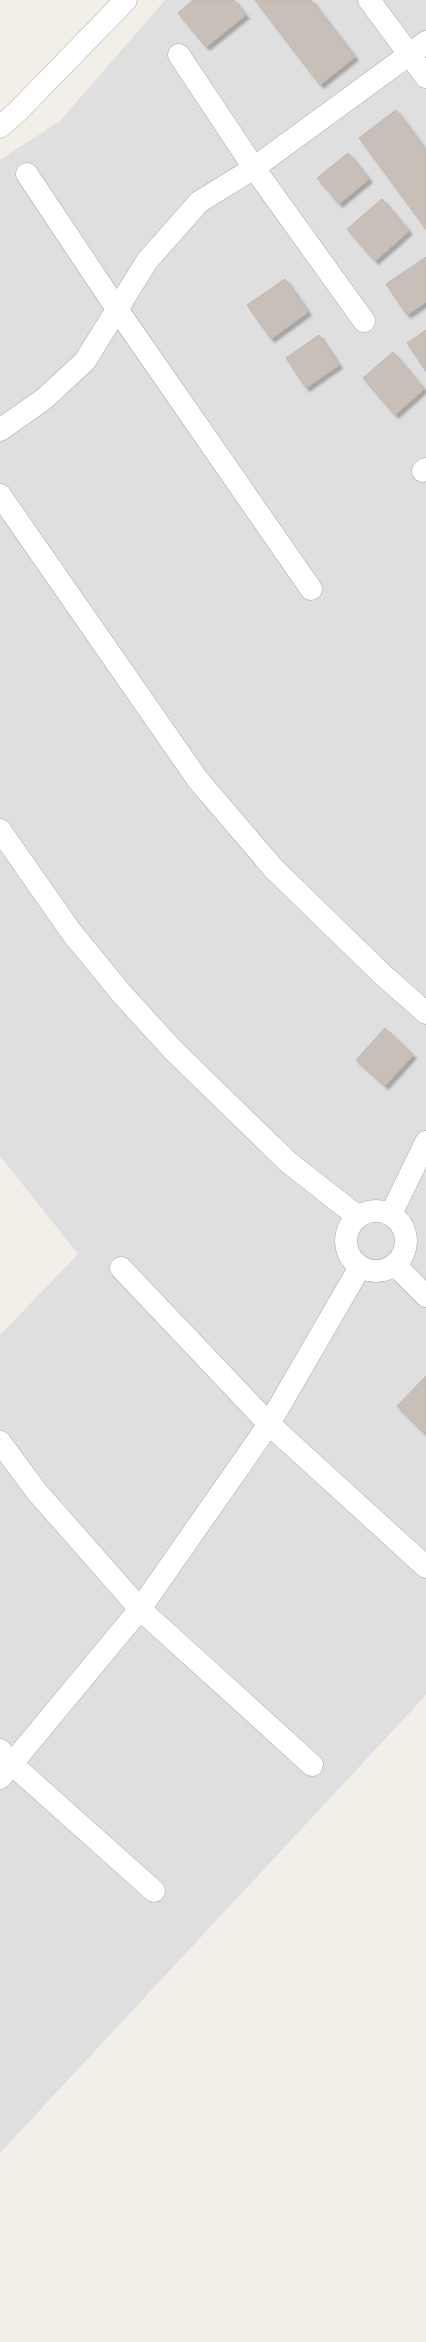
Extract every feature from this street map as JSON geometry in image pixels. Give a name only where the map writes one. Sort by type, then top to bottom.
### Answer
[{"type":"street","points":[[0,127],[18,111],[126,0]]},
{"type":"street","points":[[369,0],[418,48],[426,77]]},
{"type":"street","points":[[0,430],[44,400],[85,361],[147,261],[199,202],[254,168],[418,48]]},
{"type":"street","points":[[179,55],[254,168],[364,321]]},
{"type":"street","points":[[27,174],[117,309],[311,589]]},
{"type":"street","points":[[0,495],[198,780],[274,868],[383,975],[426,1013]]},
{"type":"street","points":[[0,830],[72,933],[122,994],[173,1050],[288,1162],[357,1216]]},
{"type":"street","points":[[391,1214],[426,1142]]},
{"type":"street","points":[[380,1210],[391,1214],[400,1222],[406,1232],[406,1244],[403,1256],[395,1265],[384,1270],[372,1271],[360,1267],[350,1256],[345,1243],[348,1228],[357,1216],[367,1211],[380,1210]]},
{"type":"street","points":[[395,1265],[426,1296]]},
{"type":"street","points":[[154,1892],[4,1764],[140,1609],[269,1424],[360,1267]]},
{"type":"street","points":[[120,1268],[269,1424],[426,1567]]},
{"type":"street","points":[[0,1442],[38,1492],[140,1609],[312,1765]]},
{"type":"shaded area","points":[[165,0],[426,0],[426,1695],[0,2153],[0,1335],[78,1254],[0,1156],[0,160],[60,121]]},
{"type":"building","points":[[193,0],[234,0],[246,15],[206,47],[178,13]]},
{"type":"building","points":[[255,0],[311,0],[355,57],[320,85]]},
{"type":"building","points":[[396,110],[426,151],[426,229],[359,138]]},
{"type":"building","points":[[348,153],[369,179],[339,204],[317,178]]},
{"type":"building","points":[[382,199],[409,231],[375,261],[347,229]]},
{"type":"building","points":[[426,257],[426,302],[407,315],[386,284]]},
{"type":"building","points":[[285,279],[308,312],[271,339],[247,305]]},
{"type":"building","points":[[426,330],[426,371],[407,343]]},
{"type":"building","points":[[319,335],[339,365],[306,388],[286,358]]},
{"type":"building","points":[[393,352],[424,389],[395,415],[363,378]]},
{"type":"building","points":[[385,1028],[413,1055],[385,1086],[356,1060]]},
{"type":"building","points":[[426,1376],[426,1431],[424,1433],[397,1406]]}]
